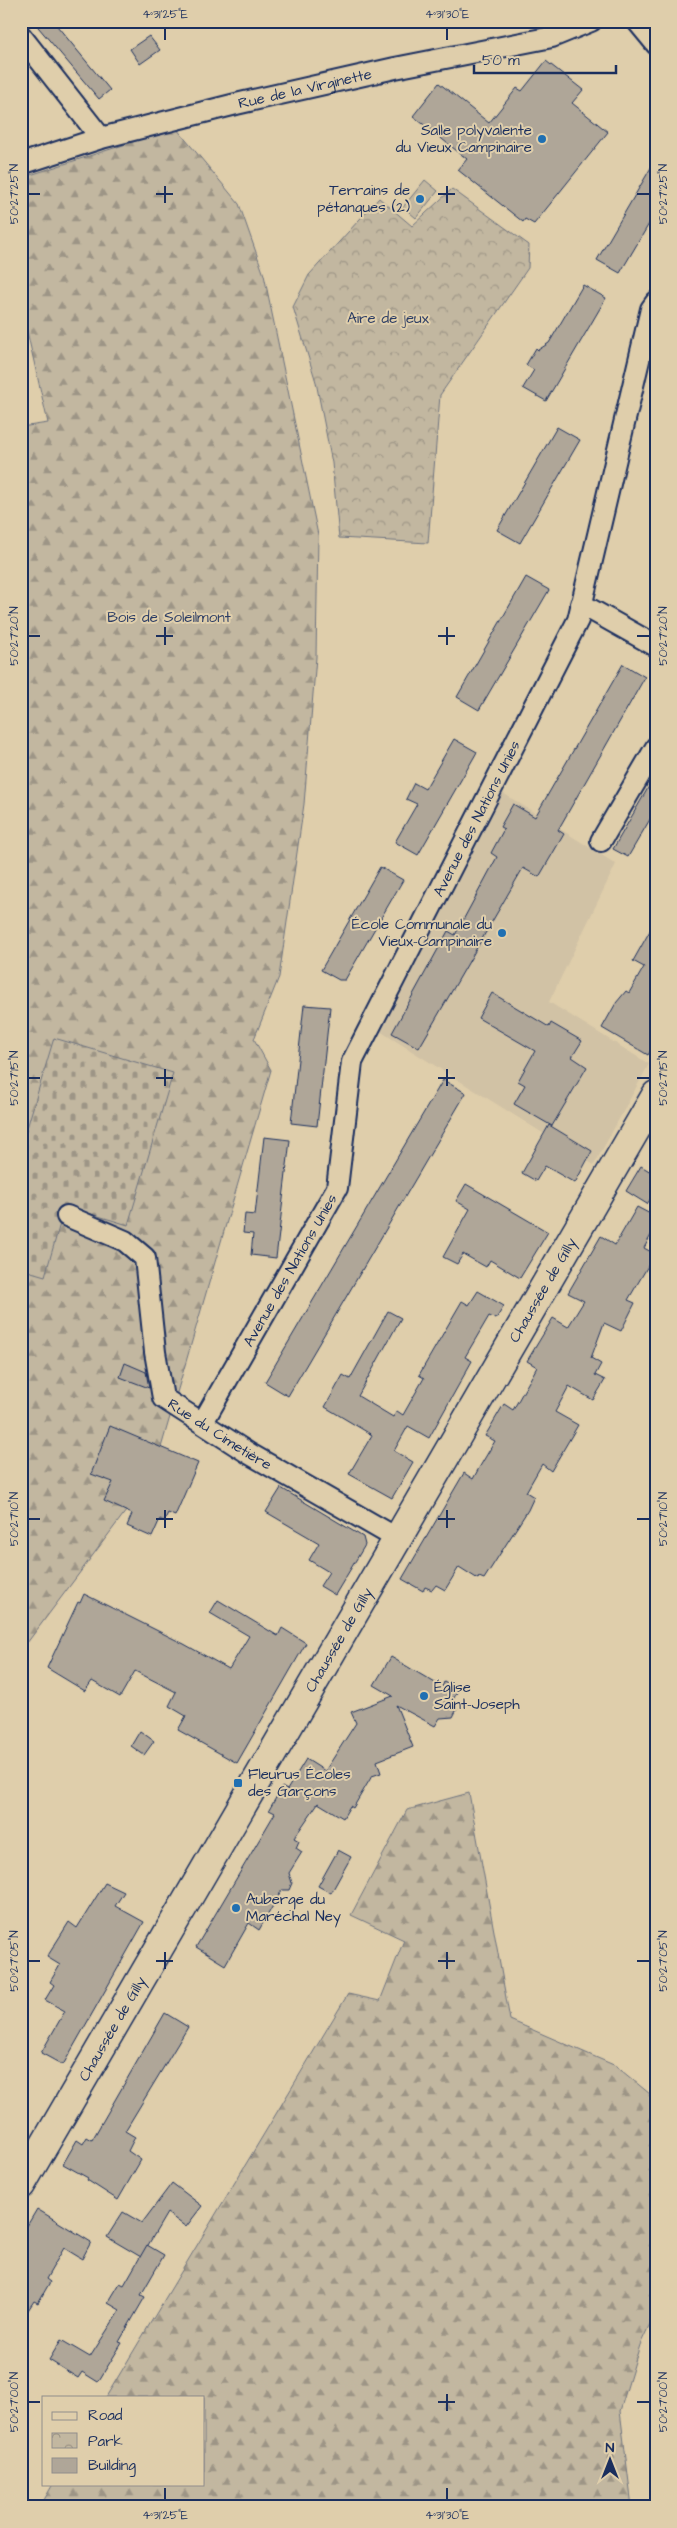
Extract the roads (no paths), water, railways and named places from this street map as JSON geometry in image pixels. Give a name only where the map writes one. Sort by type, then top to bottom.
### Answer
[{"type":"main road","name":"Chaussée de Gilly","points":[[21,2185],[656,1095]]},
{"type":"street","name":"Rue de la Virginette","points":[[21,164],[101,138],[236,104],[395,68],[552,37],[591,21]]},
{"type":"street","points":[[637,21],[656,44]]},
{"type":"street","points":[[21,36],[101,138]]},
{"type":"street","name":"Avenue des Nations Unies","points":[[203,1422],[337,1188],[352,1062],[578,620],[651,309],[656,302]]},
{"type":"street","points":[[581,604],[656,646]]},
{"type":"street","points":[[601,840],[656,747]]},
{"type":"street","name":"Rue du Cimetière","points":[[67,1216],[124,1240],[145,1258],[163,1398],[250,1454],[398,1539]]},
{"type":"place","name":"Salle polyvalente du Vieux Campinaire","points":[[542,139]]},
{"type":"place","name":"Terrains de pétanques (2)","points":[[420,199]]},
{"type":"place","name":"École Communale du Vieux-Campinaire","points":[[502,933]]},
{"type":"place","name":"Église Saint-Joseph","points":[[424,1696]]},
{"type":"place","name":"Fleurus Écoles des Garçons","points":[[238,1783]]},
{"type":"place","name":"Auberge du Maréchal Ney","points":[[236,1908]]},
{"type":"park label","name":"Aire de jeux","points":[[388,318]]},
{"type":"park label","name":"Bois de Soleilmont","points":[[169,617]]}]
